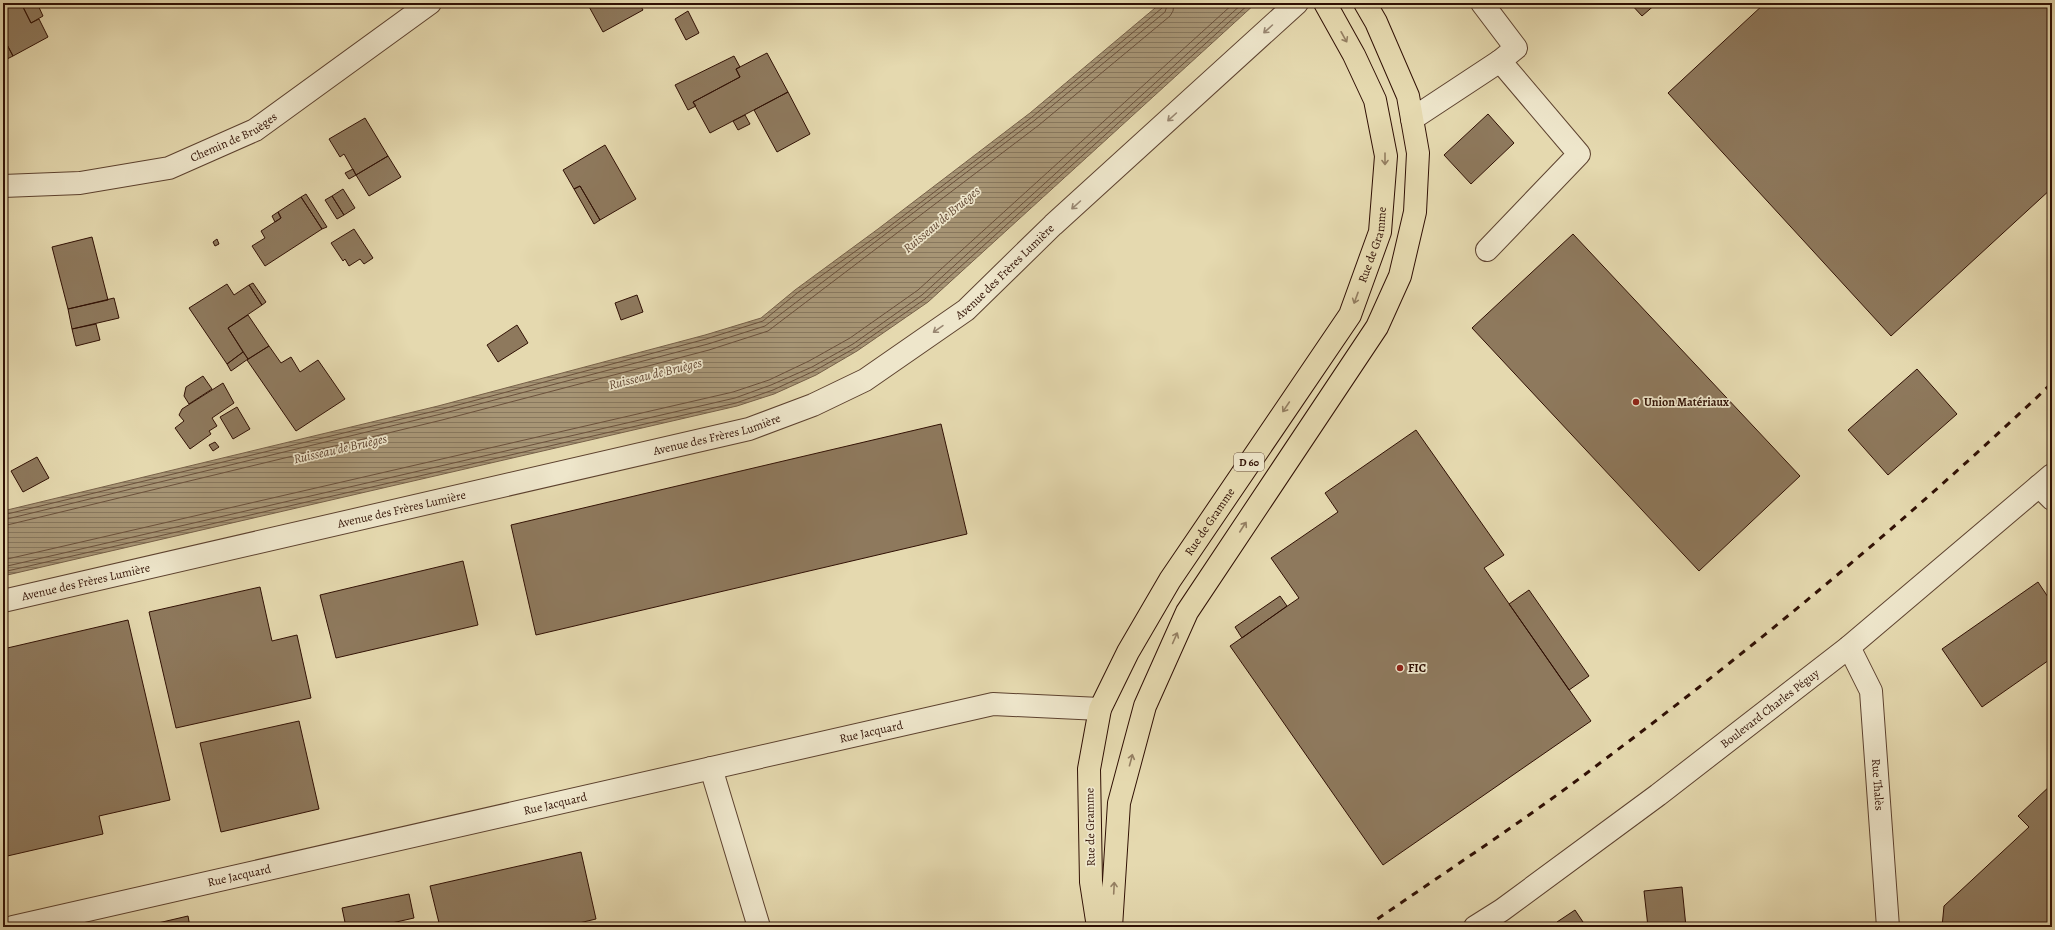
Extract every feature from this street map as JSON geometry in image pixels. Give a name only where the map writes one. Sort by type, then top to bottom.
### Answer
[{"type":"main road","name":"Rue de Gramme","points":[[1098,927],[1091,882],[1089,769],[1100,709],[1128,652],[1170,580],[1350,315],[1380,232],[1386,156],[1375,100],[1354,55],[1325,3]]},
{"type":"main road","name":"Rue de Gramme","points":[[1112,927],[1119,803],[1145,706],[1187,612],[1377,327],[1400,276],[1415,212],[1418,153],[1408,96],[1376,22],[1365,3]]},
{"type":"street","name":"Avenue des Frères Lumière","points":[[3,601],[749,429],[813,405],[865,380],[966,310],[1053,225],[1297,3]]},
{"type":"street","points":[[1412,119],[1500,61],[1516,48],[1482,3]]},
{"type":"street","name":"Chemin de Bruèges","points":[[3,186],[80,182],[169,168],[255,130],[417,7]]},
{"type":"street","points":[[1487,250],[1580,154],[1500,61]]},
{"type":"street","name":"Boulevard Charles Péguy","points":[[1475,927],[1502,910],[1658,795],[1849,647],[2048,487]]},
{"type":"street","name":"Rue Thalès","points":[[1849,647],[1871,691],[1888,927]]},
{"type":"street","name":"Rue Jacquard","points":[[13,927],[993,704],[1100,709]]},
{"type":"street","points":[[711,768],[759,927]]},
{"type":"water","name":"Ruisseau de Bruèges","points":[[1161,3],[1256,3],[928,302],[857,351],[816,375],[774,394],[737,406],[3,576],[3,511],[438,406],[705,335],[761,318],[795,290],[878,229],[1030,113]]},
{"type":"building","points":[[3,3],[21,3],[31,23],[39,19],[48,37],[13,56],[3,37]]},
{"type":"building","points":[[21,3],[37,3],[43,16],[31,23]]},
{"type":"building","points":[[587,3],[639,3],[643,10],[603,32]]},
{"type":"building","points":[[1630,3],[1657,3],[1642,16]]},
{"type":"building","points":[[1765,3],[2052,3],[2052,188],[1891,336],[1668,93]]},
{"type":"building","points":[[688,11],[699,33],[686,40],[675,19]]},
{"type":"building","points":[[3,37],[13,56],[3,61]]},
{"type":"building","points":[[767,53],[788,92],[710,133],[693,102],[740,77],[736,69]]},
{"type":"building","points":[[734,56],[740,67],[736,69],[740,77],[693,102],[696,106],[688,110],[675,85]]},
{"type":"building","points":[[788,92],[810,134],[777,152],[754,110]]},
{"type":"building","points":[[1488,114],[1514,143],[1471,184],[1444,155]]},
{"type":"building","points":[[745,115],[750,124],[738,130],[733,121]]},
{"type":"building","points":[[365,118],[388,156],[356,175],[344,154],[340,157],[329,139]]},
{"type":"building","points":[[605,145],[636,199],[600,220],[580,186],[574,189],[563,170]]},
{"type":"building","points":[[388,156],[401,177],[369,196],[356,175]]},
{"type":"building","points":[[353,169],[356,175],[349,179],[345,173]]},
{"type":"building","points":[[580,186],[600,220],[594,224],[574,189]]},
{"type":"building","points":[[343,189],[355,208],[344,215],[332,196]]},
{"type":"building","points":[[306,194],[327,227],[322,229],[301,197]]},
{"type":"building","points":[[332,196],[344,215],[337,219],[325,200]]},
{"type":"building","points":[[301,197],[322,229],[265,266],[252,246],[265,238],[261,231],[281,218],[278,212]]},
{"type":"building","points":[[278,212],[281,218],[275,222],[272,216]]},
{"type":"building","points":[[354,229],[373,258],[364,264],[360,259],[349,266],[345,259],[343,261],[331,243]]},
{"type":"building","name":"Union Matériaux","points":[[1573,234],[1800,476],[1699,571],[1472,328]]},
{"type":"building","points":[[92,237],[108,300],[68,309],[52,247]]},
{"type":"building","points":[[217,239],[219,244],[215,246],[213,242]]},
{"type":"building","points":[[253,283],[266,302],[262,305],[249,285]]},
{"type":"building","points":[[227,284],[234,295],[249,285],[262,305],[228,328],[243,352],[227,364],[189,308]]},
{"type":"building","points":[[637,295],[643,312],[621,320],[615,303]]},
{"type":"building","points":[[114,298],[119,318],[72,329],[68,309]]},
{"type":"building","points":[[248,315],[269,346],[248,359],[228,328]]},
{"type":"building","points":[[96,324],[100,340],[76,346],[72,329]]},
{"type":"building","points":[[517,325],[528,343],[498,362],[487,345]]},
{"type":"building","points":[[269,346],[281,363],[291,357],[300,372],[318,360],[345,399],[296,431],[247,360]]},
{"type":"building","points":[[243,352],[248,359],[231,371],[227,364]]},
{"type":"building","points":[[1917,369],[1957,414],[1888,475],[1848,430]]},
{"type":"building","points":[[203,376],[212,389],[189,404],[184,396],[186,387]]},
{"type":"building","points":[[223,383],[234,403],[212,418],[217,426],[209,431],[211,434],[190,449],[175,428],[184,421],[179,415],[182,409]]},
{"type":"building","points":[[237,407],[250,429],[233,439],[220,417]]},
{"type":"building","points":[[941,424],[967,534],[536,635],[511,525]]},
{"type":"building","name":"FIC","points":[[1416,430],[1504,555],[1484,568],[1591,721],[1383,865],[1230,646],[1299,598],[1271,558],[1338,512],[1325,493]]},
{"type":"building","points":[[215,442],[219,447],[213,451],[209,445]]},
{"type":"building","points":[[37,457],[49,478],[23,492],[11,471]]},
{"type":"building","points":[[463,561],[478,625],[336,658],[320,595]]},
{"type":"building","points":[[2038,582],[2052,603],[2052,658],[1982,707],[1942,649]]},
{"type":"building","points":[[260,587],[272,641],[297,635],[311,698],[176,728],[149,612]]},
{"type":"building","points":[[1529,590],[1589,676],[1569,690],[1509,604]]},
{"type":"building","points":[[1280,596],[1287,606],[1242,638],[1235,627]]},
{"type":"building","points":[[128,620],[170,800],[99,816],[103,834],[3,857],[3,649]]},
{"type":"building","points":[[299,721],[319,809],[221,832],[200,743]]},
{"type":"building","points":[[2052,784],[2052,927],[1942,927],[1944,906],[2029,827],[2018,816]]},
{"type":"building","points":[[581,852],[596,919],[562,927],[440,927],[430,886]]},
{"type":"building","points":[[1682,887],[1686,927],[1648,927],[1644,891]]},
{"type":"building","points":[[409,894],[414,918],[374,927],[346,927],[342,908]]},
{"type":"building","points":[[1575,910],[1583,922],[1575,927],[1560,927],[1557,922]]},
{"type":"building","points":[[188,916],[190,927],[159,927],[158,923]]},
{"type":"railway","points":[[1366,927],[1545,803],[1720,671],[1889,531],[2052,383]]},
{"type":"place","name":"Union Matériaux","points":[[1636,402]]},
{"type":"place","name":"FIC","points":[[1400,668]]}]
